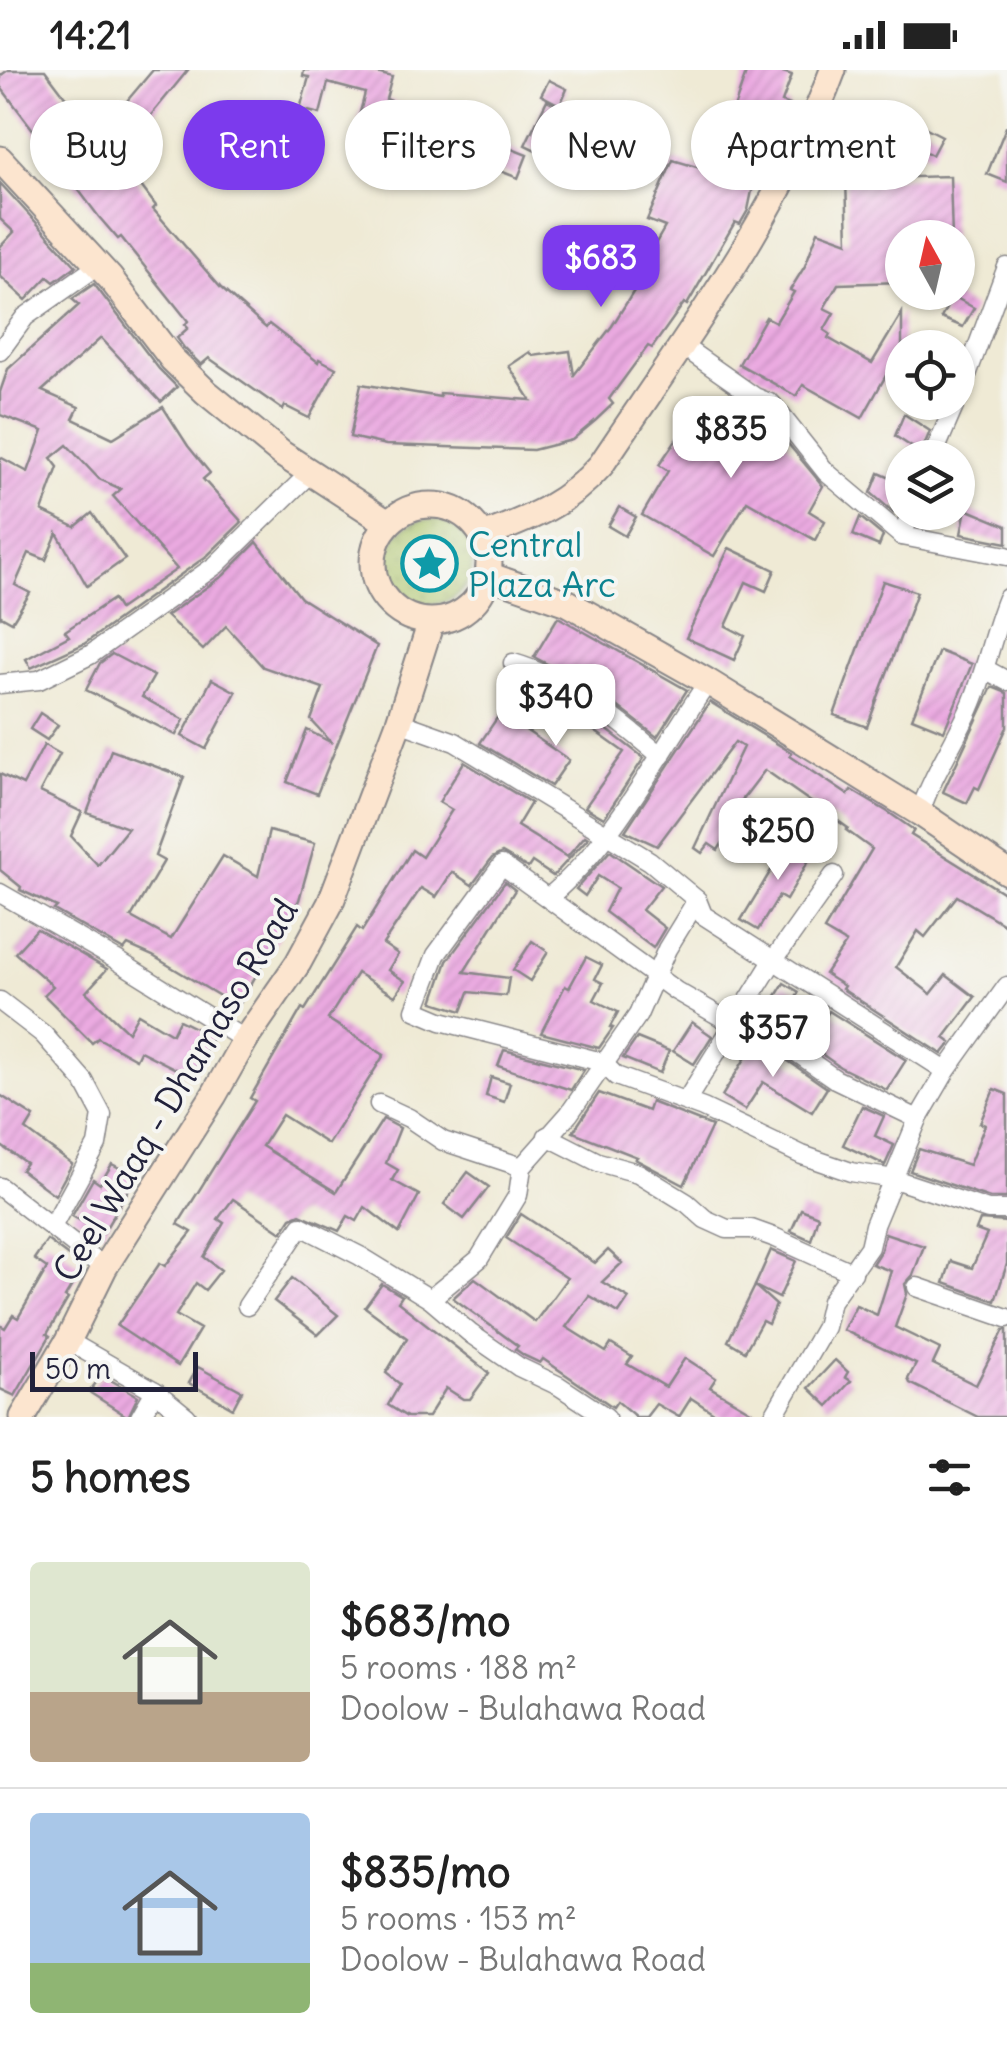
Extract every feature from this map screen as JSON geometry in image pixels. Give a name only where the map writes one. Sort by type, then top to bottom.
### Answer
[{"type":"main road","points":[[483,536],[546,512],[586,482],[601,464],[776,192],[833,70]]},
{"type":"main road","points":[[2,166],[99,265],[172,359],[206,392],[309,474],[388,524]]},
{"type":"main road","points":[[434,504],[454,509],[471,520],[483,536],[489,555],[488,575],[481,594],[450,619],[413,619],[384,599],[375,582],[374,547],[388,524],[414,507],[434,504]]},
{"type":"main road","points":[[488,575],[568,603],[708,682],[920,813],[1007,872]]},
{"type":"main road","name":"Ceel Waaq - Dhamaso Road","points":[[23,1417],[68,1341],[104,1268],[214,1096],[245,1040],[298,963],[330,904],[432,622]]},
{"type":"street","points":[[0,351],[25,317],[99,265]]},
{"type":"street","points":[[975,353],[1007,267]]},
{"type":"street","points":[[681,344],[755,398],[772,404],[826,472],[902,536],[1007,556]]},
{"type":"street","points":[[0,684],[39,680],[90,655],[216,565],[309,474]]},
{"type":"street","points":[[902,536],[904,530]]},
{"type":"street","points":[[920,813],[928,786],[968,711],[985,669],[1007,598]]},
{"type":"street","points":[[513,663],[577,692],[661,756]]},
{"type":"street","points":[[985,669],[1007,681]]},
{"type":"street","points":[[549,897],[579,872],[708,682]]},
{"type":"street","points":[[399,722],[455,742],[650,861],[697,900],[703,915],[946,1070]]},
{"type":"street","points":[[918,1118],[874,1100],[772,1036],[735,1025],[676,992],[502,865],[436,955],[415,1010],[441,1021],[602,1062],[616,1076],[686,1101],[802,1155],[851,1172],[894,1179],[988,1210],[1007,1210]]},
{"type":"street","points":[[686,1101],[834,875]]},
{"type":"street","points":[[0,893],[245,1040]]},
{"type":"street","points":[[430,1298],[478,1258],[518,1196],[522,1166],[569,1114],[638,1015],[655,975],[697,900]]},
{"type":"street","points":[[773,1417],[825,1327],[830,1300],[870,1247],[874,1225],[918,1118],[946,1070],[1007,986]]},
{"type":"street","points":[[0,1000],[43,1034],[84,1081],[102,1114],[97,1146],[52,1227]]},
{"type":"street","points":[[378,1104],[443,1141],[522,1166]]},
{"type":"street","points":[[547,1136],[598,1162],[638,1173],[687,1203],[704,1219],[727,1229],[750,1230],[776,1238],[853,1272]]},
{"type":"street","points":[[0,1187],[104,1268]]},
{"type":"street","points":[[248,1306],[301,1226],[430,1298],[471,1334],[519,1367],[559,1386],[606,1417]]},
{"type":"street","points":[[918,1286],[1007,1318]]},
{"type":"street","points":[[68,1341],[156,1391],[187,1417]]},
{"type":"street","points":[[140,1417],[156,1391]]},
{"type":"green space","points":[[430,519],[454,526],[466,538],[473,562],[466,586],[454,598],[430,605],[406,598],[394,586],[387,562],[394,538],[406,526]]},
{"type":"building","points":[[8,70],[45,70],[68,100],[30,100],[30,126],[0,86],[0,76]]},
{"type":"building","points":[[153,70],[188,70],[163,100],[128,100]]},
{"type":"building","points":[[304,70],[365,70],[392,77],[389,100],[363,100],[365,93],[328,83],[324,100],[303,100],[309,77],[303,76]]},
{"type":"building","points":[[747,70],[777,70],[792,75],[783,100],[737,100]]},
{"type":"building","points":[[549,80],[567,89],[562,100],[541,95]]},
{"type":"building","points":[[1007,127],[1007,182],[987,174]]},
{"type":"building","points":[[931,130],[942,136],[931,154]]},
{"type":"building","points":[[511,149],[527,155],[518,178],[511,175]]},
{"type":"building","points":[[673,160],[691,165],[691,190],[752,190],[748,210],[740,224],[735,222],[687,305],[684,303],[652,348],[648,346],[609,399],[613,404],[596,420],[572,440],[533,450],[386,445],[350,437],[361,384],[440,397],[440,393],[531,400],[509,366],[530,352],[533,356],[570,351],[574,375],[642,278],[637,276],[665,227],[647,220],[660,190],[671,190]]},
{"type":"building","points":[[950,176],[951,220],[885,220],[885,283],[838,284],[824,308],[834,313],[824,330],[830,334],[828,338],[872,363],[885,341],[885,377],[862,418],[803,385],[796,396],[739,364],[766,317],[776,322],[794,292],[790,290],[805,266],[818,231],[848,242],[846,190],[931,190],[931,177]]},
{"type":"building","points":[[0,183],[76,266],[54,282],[48,277],[26,300],[0,276],[0,247],[14,232],[0,219]]},
{"type":"building","points":[[79,190],[144,190],[156,206],[153,209],[221,288],[266,328],[269,324],[318,362],[319,359],[336,368],[309,418],[285,406],[283,410],[209,358],[201,365],[177,338],[188,328],[188,321],[121,237],[118,239]]},
{"type":"building","points":[[94,284],[177,387],[161,402],[101,338],[42,391],[79,407],[73,419],[113,438],[163,407],[210,473],[203,479],[242,522],[208,555],[84,644],[31,668],[26,659],[69,636],[65,631],[113,599],[119,609],[177,569],[113,496],[121,489],[99,479],[67,445],[51,458],[58,467],[42,511],[75,527],[92,513],[125,559],[87,586],[57,533],[46,560],[29,553],[15,585],[30,593],[12,622],[0,618],[0,457],[28,472],[43,431],[0,415],[0,392],[8,369],[79,305],[72,299]]},
{"type":"building","points":[[945,310],[973,310],[963,327],[941,318]]},
{"type":"building","points":[[902,313],[902,330],[892,330]]},
{"type":"building","points":[[703,400],[754,439],[770,422],[823,486],[809,511],[825,521],[815,540],[747,501],[714,556],[642,515],[668,471],[659,465]]},
{"type":"building","points":[[902,420],[913,420],[930,431],[926,440],[901,440],[895,436]]},
{"type":"building","points":[[879,473],[885,476],[885,505],[871,493]]},
{"type":"building","points":[[619,507],[636,517],[625,536],[608,526]]},
{"type":"building","points":[[975,513],[1007,526],[1007,543],[961,534],[962,530],[975,530]]},
{"type":"building","points":[[860,517],[883,536],[879,546],[853,535]]},
{"type":"building","points":[[257,542],[301,598],[377,646],[317,794],[287,782],[307,730],[332,743],[311,720],[323,688],[263,667],[226,626],[203,650],[166,616],[224,575]]},
{"type":"building","points":[[729,548],[775,570],[766,591],[746,582],[726,626],[745,636],[734,660],[686,638]]},
{"type":"building","points":[[883,581],[917,592],[867,727],[834,715]]},
{"type":"building","points":[[558,617],[687,690],[657,737],[598,691],[534,657]]},
{"type":"building","points":[[939,651],[972,664],[944,731],[912,718]]},
{"type":"building","points":[[112,654],[154,676],[142,697],[184,720],[176,735],[86,690],[100,663]]},
{"type":"building","points":[[212,679],[236,692],[206,749],[182,736]]},
{"type":"building","points":[[532,683],[584,712],[644,758],[604,818],[585,807],[624,752],[547,697],[524,729],[569,760],[551,786],[480,743],[499,715],[506,720]]},
{"type":"building","points":[[992,687],[1007,693],[1007,727],[979,789],[975,787],[967,803],[943,792]]},
{"type":"building","points":[[710,702],[792,753],[790,756],[848,795],[851,790],[888,812],[914,830],[911,835],[1007,895],[1007,926],[957,896],[925,937],[918,931],[896,967],[931,994],[946,975],[975,997],[944,1038],[951,1043],[942,1054],[825,974],[846,943],[824,930],[872,849],[848,828],[765,770],[723,825],[731,830],[718,850],[709,844],[702,853],[695,848],[743,747],[735,742],[657,846],[625,831]]},
{"type":"building","points":[[40,713],[58,725],[47,740],[30,729]]},
{"type":"building","points":[[44,745],[60,754],[40,792],[82,812],[71,836],[98,865],[128,828],[87,813],[111,750],[184,777],[155,856],[164,861],[131,917],[171,939],[223,856],[258,876],[269,831],[315,843],[299,900],[238,1007],[153,956],[128,945],[124,950],[54,910],[57,907],[20,890],[0,870],[0,774],[23,785]]},
{"type":"building","points":[[464,762],[531,803],[517,826],[567,857],[585,836],[588,838],[553,876],[532,862],[528,868],[502,853],[492,858],[472,885],[452,872],[436,897],[421,888],[383,944],[398,954],[388,970],[405,981],[395,996],[357,973],[328,1019],[384,1055],[328,1144],[282,1115],[262,1146],[336,1192],[383,1119],[400,1128],[386,1163],[398,1170],[392,1180],[419,1195],[399,1233],[365,1207],[357,1221],[348,1216],[339,1231],[300,1214],[291,1218],[282,1232],[233,1199],[218,1219],[224,1223],[204,1257],[221,1270],[205,1290],[196,1283],[176,1315],[200,1329],[178,1366],[117,1326],[160,1263],[165,1266],[192,1232],[178,1224],[255,1101],[250,1098],[302,1008],[305,1010],[357,927],[362,931],[412,850],[422,857],[452,810],[439,802]]},
{"type":"building","points":[[790,839],[813,853],[786,900],[779,896],[758,930],[741,920]]},
{"type":"building","points":[[610,851],[661,886],[642,910],[665,928],[653,948],[605,912],[617,888],[598,876],[585,896],[576,889]]},
{"type":"building","points":[[505,882],[515,890],[464,972],[509,978],[506,996],[469,992],[462,1011],[433,1002],[447,961]]},
{"type":"building","points":[[37,929],[107,969],[86,992],[128,1032],[138,1014],[172,1034],[179,1020],[213,1037],[192,1077],[140,1051],[136,1059],[98,1038],[92,1043],[44,995],[53,986],[15,953]]},
{"type":"building","points":[[532,941],[548,952],[530,981],[513,970]]},
{"type":"building","points":[[586,957],[602,965],[595,979],[603,983],[594,1000],[618,1012],[610,1027],[613,1028],[599,1048],[541,1033],[565,986],[569,988]]},
{"type":"building","points":[[784,983],[799,992],[790,1006],[821,1024],[829,1011],[906,1060],[887,1090],[840,1067],[780,1025],[761,1020]]},
{"type":"building","points":[[692,1022],[712,1036],[694,1064],[673,1051]]},
{"type":"building","points":[[637,1038],[669,1051],[660,1073],[623,1058]]},
{"type":"building","points":[[754,1044],[768,1047],[827,1088],[812,1112],[763,1082],[745,1110],[722,1096]]},
{"type":"building","points":[[504,1050],[584,1070],[571,1090],[498,1066]]},
{"type":"building","points":[[491,1077],[510,1083],[504,1102],[486,1096]]},
{"type":"building","points":[[994,1089],[1007,1094],[1007,1198],[990,1198],[910,1171],[919,1149],[969,1165]]},
{"type":"building","points":[[599,1093],[648,1111],[651,1102],[712,1126],[684,1185],[637,1157],[573,1132]]},
{"type":"building","points":[[0,1095],[34,1117],[26,1130],[72,1164],[55,1195],[21,1170],[26,1163],[0,1145]]},
{"type":"building","points":[[862,1106],[884,1116],[875,1136],[894,1145],[885,1165],[843,1145]]},
{"type":"building","points":[[112,1164],[136,1177],[103,1233],[72,1216],[93,1179],[100,1184]]},
{"type":"building","points":[[468,1172],[489,1187],[464,1219],[444,1204]]},
{"type":"building","points":[[801,1209],[818,1216],[811,1240],[791,1231]]},
{"type":"building","points":[[521,1214],[595,1263],[608,1250],[622,1263],[602,1282],[629,1298],[619,1313],[589,1296],[566,1327],[606,1352],[611,1344],[632,1357],[627,1364],[666,1387],[685,1358],[716,1378],[710,1387],[761,1417],[720,1417],[691,1398],[679,1417],[656,1404],[646,1417],[636,1417],[617,1401],[613,1407],[543,1359],[540,1363],[525,1356],[515,1349],[518,1346],[453,1298],[475,1278],[535,1322],[567,1278],[506,1238]]},
{"type":"building","points":[[980,1220],[1007,1222],[1007,1264],[995,1301],[944,1283],[951,1261],[972,1268],[987,1234],[976,1230]]},
{"type":"building","points":[[885,1233],[924,1246],[913,1275],[905,1284],[907,1294],[895,1327],[940,1349],[933,1364],[976,1385],[1007,1330],[1007,1417],[978,1417],[910,1383],[908,1379],[916,1364],[843,1330],[856,1305],[877,1315],[891,1271],[872,1264]]},
{"type":"building","points":[[47,1240],[83,1267],[15,1396],[0,1389],[0,1325],[5,1328],[13,1315],[18,1318],[47,1268],[34,1259]]},
{"type":"building","points":[[771,1250],[796,1261],[779,1298],[755,1286]]},
{"type":"building","points":[[292,1278],[338,1315],[318,1335],[274,1301]]},
{"type":"building","points":[[382,1284],[402,1296],[398,1302],[489,1373],[470,1399],[446,1388],[428,1417],[407,1417],[388,1405],[400,1384],[386,1373],[407,1338],[365,1307]]},
{"type":"building","points":[[755,1286],[776,1305],[768,1324],[762,1321],[745,1351],[728,1341]]},
{"type":"building","points":[[835,1360],[848,1372],[845,1377],[851,1381],[828,1406],[809,1388]]},
{"type":"building","points":[[198,1367],[242,1391],[233,1408],[189,1383]]},
{"type":"building","points":[[102,1375],[138,1396],[128,1417],[89,1392]]},
{"type":"place","name":"Central Plaza Arc","points":[[429,564]]}]
